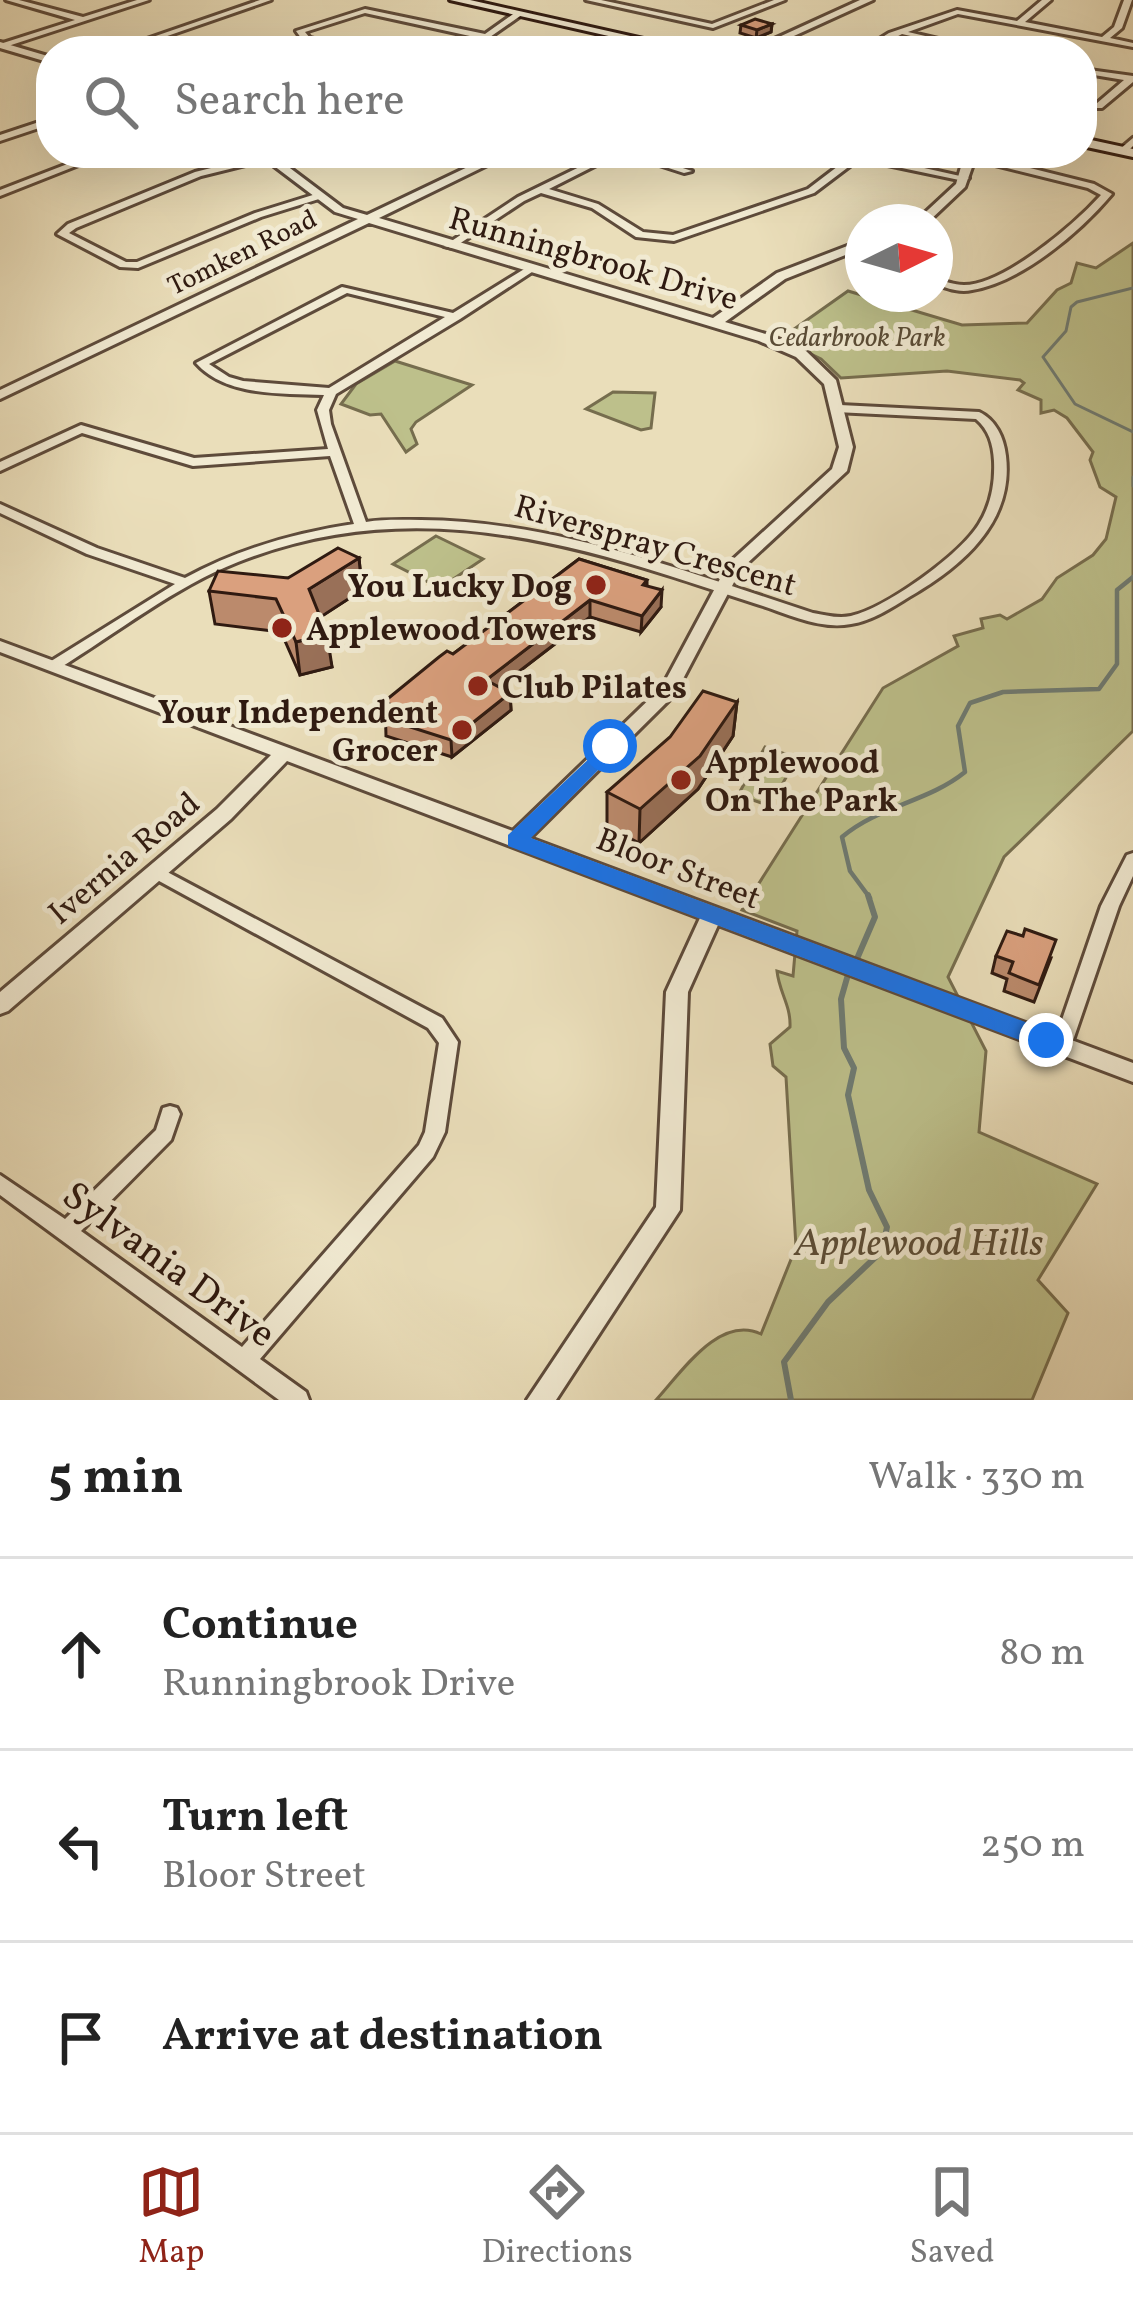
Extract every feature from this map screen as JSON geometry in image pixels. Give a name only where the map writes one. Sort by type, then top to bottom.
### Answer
[{"type":"main road","points":[[454,0],[618,36]]},
{"type":"main road","points":[[1097,144],[1130,149]]},
{"type":"street","points":[[10,0],[83,20]]},
{"type":"street","points":[[1,46],[145,0]]},
{"type":"street","points":[[160,36],[267,0]]},
{"type":"street","points":[[590,0],[713,26],[781,0]]},
{"type":"street","points":[[740,0],[768,6]]},
{"type":"street","points":[[797,36],[868,0]]},
{"type":"street","points":[[1018,24],[1047,0]]},
{"type":"street","points":[[1102,40],[1118,28],[1127,0]]},
{"type":"street","points":[[304,36],[300,31],[365,11],[483,36],[519,14]]},
{"type":"street","points":[[896,36],[952,12],[1081,36]]},
{"type":"street","points":[[903,33],[917,36]]},
{"type":"street","points":[[1097,39],[1133,45]]},
{"type":"street","points":[[1,46],[36,56]]},
{"type":"street","points":[[1097,73],[1132,79]]},
{"type":"street","points":[[1099,106],[1132,79]]},
{"type":"street","points":[[0,138],[36,126]]},
{"type":"street","points":[[0,193],[65,168]]},
{"type":"street","points":[[223,168],[166,186],[72,226],[62,235],[124,265],[138,265],[277,207],[316,197]]},
{"type":"street","name":"Runningbrook Drive","points":[[281,168],[316,197],[367,219],[787,346],[815,363],[831,382],[840,409]]},
{"type":"street","name":"Tomken Road","points":[[0,395],[474,168]]},
{"type":"street","points":[[449,246],[539,189],[583,168]]},
{"type":"street","points":[[677,168],[687,171]]},
{"type":"street","points":[[539,189],[595,206],[640,235],[674,238],[811,191],[836,168]]},
{"type":"street","points":[[917,168],[964,178]]},
{"type":"street","points":[[943,204],[954,194],[967,168]]},
{"type":"street","points":[[953,284],[976,287],[1009,271],[1041,251],[1108,194],[1021,168]]},
{"type":"street","points":[[716,322],[781,276],[845,253]]},
{"type":"street","points":[[455,316],[346,289],[202,363],[208,371],[255,386],[332,392],[530,270]]},
{"type":"street","points":[[332,392],[323,416],[360,523]]},
{"type":"street","points":[[516,840],[669,690],[744,555],[839,471],[846,447],[840,409]]},
{"type":"street","name":"Riverspray Crescent","points":[[53,666],[186,583],[267,546],[360,523],[446,522],[512,528],[827,620],[856,619],[946,568],[988,522],[1001,484],[1001,464],[986,419],[840,409]]},
{"type":"street","points":[[0,467],[81,429],[194,462],[336,452]]},
{"type":"street","points":[[0,508],[92,551],[186,583]]},
{"type":"street","name":"Bloor Street","points":[[0,646],[1133,1073]]},
{"type":"street","name":"Ivernia Road","points":[[0,1005],[224,814],[284,753]]},
{"type":"street","points":[[1062,1046],[1133,859]]},
{"type":"street","points":[[156,872],[435,1023],[449,1042],[436,1132],[426,1150],[244,1361]]},
{"type":"street","points":[[539,1400],[668,1210],[677,992],[712,914]]},
{"type":"street","points":[[67,1231],[164,1134],[170,1114]]},
{"type":"street","name":"Sylvania Drive","points":[[0,1184],[298,1400]]},
{"type":"green space","name":"Applewood Hills","points":[[1133,243],[1133,731],[1004,857],[948,977],[986,1051],[979,1132],[1097,1184],[1038,1280],[1068,1313],[1032,1400],[656,1400],[716,1339],[745,1330],[761,1334],[796,1247],[786,1077],[773,1066],[770,1044],[790,1027],[777,971],[793,976],[797,931],[742,910],[883,688],[958,646],[954,636],[983,628],[981,619],[1000,615],[1007,619],[1042,599],[1057,578],[1093,555],[1106,539],[1116,497],[1100,487],[1090,460],[1093,452],[1067,418],[1054,410],[1041,413],[1041,400],[1018,390],[1024,383],[1020,380],[947,371],[841,378],[821,359],[780,339],[845,293],[845,312],[918,312],[962,325],[1027,323],[1057,290],[1071,283],[1077,263],[1096,268]]},
{"type":"green space","points":[[395,361],[472,385],[416,422],[411,429],[417,444],[406,452],[381,414],[370,415],[341,404],[356,384]]},
{"type":"green space","points":[[613,392],[655,393],[651,428],[641,430],[586,409]]},
{"type":"green space","points":[[436,536],[483,559],[440,588],[393,564]]},
{"type":"green space","points":[[765,747],[797,758],[770,806],[738,795]]},
{"type":"building","points":[[755,19],[772,24],[757,30],[741,25]]},
{"type":"building","points":[[338,548],[359,558],[309,589],[327,634],[296,642],[276,599],[209,591],[218,571],[288,578]]},
{"type":"building","points":[[579,559],[647,580],[643,585],[662,590],[642,616],[590,600],[486,680],[510,693],[451,740],[385,719],[397,709],[385,701],[447,651],[453,654]]},
{"type":"building","points":[[703,691],[737,702],[700,756],[640,809],[607,792],[670,737]]},
{"type":"building","points":[[1025,929],[1056,940],[1039,985],[1009,973],[1013,962],[996,956],[1007,931],[1023,936]]},
{"type":"waterway","points":[[1133,288],[1077,302],[1071,307],[1066,331],[1043,357],[1075,404],[1133,432]]},
{"type":"waterway","points":[[1133,477],[1133,486]]},
{"type":"waterway","points":[[868,896],[850,871],[842,837],[965,772],[958,726],[970,703],[1003,692],[1099,689],[1117,664],[1117,590],[1133,577]]},
{"type":"waterway","points":[[856,961],[875,917],[868,896]]},
{"type":"waterway","points":[[791,1400],[784,1362],[828,1302],[882,1251],[887,1227],[869,1190],[848,1095],[854,1068],[844,1048],[841,999],[849,971]]},
{"type":"place","name":"You Lucky Dog","points":[[596,585]]},
{"type":"place","name":"Applewood Towers","points":[[282,628]]},
{"type":"place","name":"Club Pilates","points":[[478,686]]},
{"type":"place","name":"Your Independent Grocer","points":[[462,730]]},
{"type":"place","name":"Applewood On The Park","points":[[681,780]]},
{"type":"route","points":[[610,746],[516,840],[1046,1040]]},
{"type":"park label","name":"Cedarbrook Park","points":[[857,337]]}]
